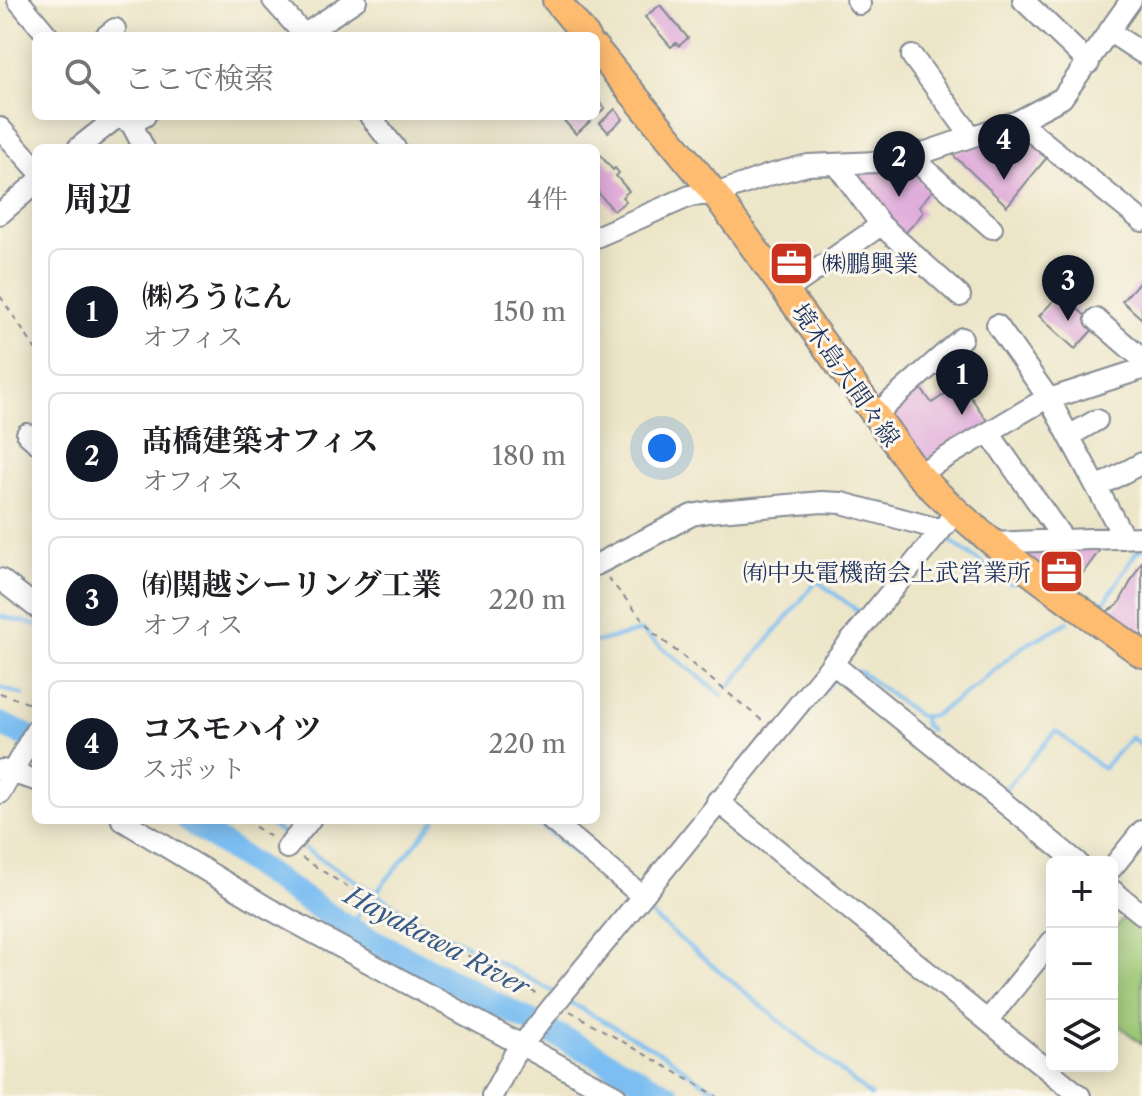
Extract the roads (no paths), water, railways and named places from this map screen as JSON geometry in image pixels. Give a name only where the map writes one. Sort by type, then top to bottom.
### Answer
[{"type":"main road","points":[[556,0],[583,32]]},
{"type":"main road","name":"境木島大間々線","points":[[600,54],[715,194],[918,474],[947,521],[991,543],[1142,654]]},
{"type":"street","points":[[18,0],[45,32]]},
{"type":"street","points":[[273,0],[301,32]]},
{"type":"street","points":[[310,32],[356,0]]},
{"type":"street","points":[[1023,0],[1089,63]]},
{"type":"street","points":[[600,235],[690,196],[715,194],[808,165],[911,157],[1018,121],[1062,98],[1131,0]]},
{"type":"street","points":[[1110,32],[1142,53]]},
{"type":"street","points":[[912,56],[971,136]]},
{"type":"street","points":[[85,144],[124,120]]},
{"type":"street","points":[[128,120],[142,144]]},
{"type":"street","points":[[373,120],[392,144]]},
{"type":"street","points":[[1018,121],[1142,221]]},
{"type":"street","points":[[0,128],[32,164]]},
{"type":"street","points":[[911,157],[992,228]]},
{"type":"street","points":[[837,165],[881,225],[960,296]]},
{"type":"street","points":[[0,214],[32,186]]},
{"type":"street","points":[[786,291],[881,225]]},
{"type":"street","points":[[918,474],[1049,399],[1140,371],[1096,319]]},
{"type":"street","points":[[997,325],[1049,399],[1097,487],[1133,537]]},
{"type":"street","points":[[874,416],[962,338]]},
{"type":"street","points":[[1069,436],[1097,420]]},
{"type":"street","points":[[989,433],[1064,540]]},
{"type":"street","points":[[1097,487],[1142,463]]},
{"type":"street","points":[[492,1096],[525,1041],[553,1004],[947,521],[822,502],[708,512],[692,515],[600,563]]},
{"type":"street","points":[[991,543],[1133,537]]},
{"type":"street","points":[[0,579],[32,604]]},
{"type":"street","points":[[832,663],[1070,856]]},
{"type":"street","points":[[0,793],[9,768],[32,736]]},
{"type":"street","points":[[9,768],[32,778]]},
{"type":"street","points":[[717,801],[1080,1096]]},
{"type":"street","points":[[129,824],[268,908],[525,1041],[616,1096]]},
{"type":"street","points":[[287,848],[307,824]]},
{"type":"street","points":[[556,824],[641,895]]},
{"type":"street","points":[[1118,861],[1142,831]]},
{"type":"street","points":[[1118,895],[1142,914]]},
{"type":"street","points":[[988,1020],[1046,948]]},
{"type":"waterway","points":[[945,537],[1011,584]]},
{"type":"waterway","points":[[1095,607],[1106,600],[1137,551],[1142,550]]},
{"type":"waterway","points":[[729,687],[817,581],[861,613]]},
{"type":"waterway","points":[[0,616],[32,624]]},
{"type":"waterway","points":[[855,671],[919,716],[933,716],[1022,647],[1068,622]]},
{"type":"waterway","points":[[600,641],[641,631],[722,695]]},
{"type":"waterway","points":[[784,739],[834,679]]},
{"type":"waterway","points":[[0,687],[23,695]]},
{"type":"waterway","points":[[923,717],[924,724],[930,730]]},
{"type":"waterway","name":"Hayakawa River","points":[[0,724],[32,738]]},
{"type":"waterway","points":[[1002,789],[1056,731],[1103,769],[1131,737],[1142,746]]},
{"type":"waterway","name":"Hayakawa River","points":[[193,824],[345,926],[669,1096]]},
{"type":"waterway","points":[[268,824],[286,835]]},
{"type":"waterway","points":[[375,894],[432,824]]},
{"type":"waterway","points":[[539,824],[583,860]]},
{"type":"waterway","points":[[305,849],[413,917],[554,992]]},
{"type":"waterway","points":[[644,909],[871,1096]]},
{"type":"waterway","points":[[348,928],[362,911]]},
{"type":"waterway","points":[[569,1002],[667,1056],[697,1079],[728,1096]]},
{"type":"place","name":"コスモハイツ","points":[[1004,180]]},
{"type":"place","name":"髙橋建築オフィス","points":[[899,197]]},
{"type":"place","name":"㈱鵬興業","points":[[791,263]]},
{"type":"place","name":"㈲関越シーリング工業","points":[[1068,321]]},
{"type":"place","name":"㈱ろうにん","points":[[962,415]]},
{"type":"place","name":"㈲中央電機商会上武営業所","points":[[1062,572]]}]
